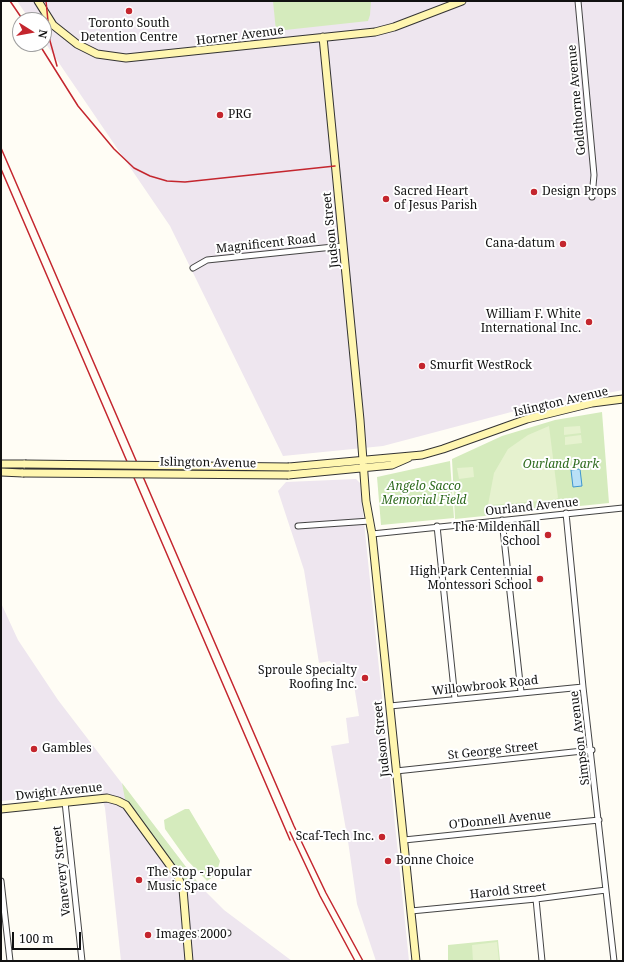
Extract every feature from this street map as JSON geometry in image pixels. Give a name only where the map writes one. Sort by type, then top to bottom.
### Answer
[{"type":"main road","name":"Horner Avenue","points":[[38,1],[53,25],[67,38],[87,50],[115,57],[176,54],[381,31],[462,1]]},
{"type":"main road","name":"Judson Street","points":[[323,37],[360,420],[370,501],[369,517],[416,961]]},
{"type":"main road","name":"Islington Avenue","points":[[1,464],[289,467],[365,464],[392,465],[414,456],[443,449],[527,419],[592,403],[623,399]]},
{"type":"main road","name":"Islington Avenue","points":[[1,472],[288,475],[365,464]]},
{"type":"main road","name":"Dwight Avenue","points":[[1,809],[107,798],[118,801],[129,809],[177,875],[183,889],[187,934]]},
{"type":"main road","points":[[187,934],[190,961]]},
{"type":"street","name":"Goldthorne Avenue","points":[[578,1],[594,175],[592,197]]},
{"type":"street","name":"Magnificent Road","points":[[193,268],[207,260],[343,246]]},
{"type":"street","name":"Ourland Avenue","points":[[372,534],[437,526],[623,508]]},
{"type":"street","name":"Simpson Avenue","points":[[566,513],[583,687],[592,750],[614,961]]},
{"type":"street","points":[[298,526],[369,517]]},
{"type":"street","points":[[502,520],[521,692]]},
{"type":"street","points":[[437,526],[455,699]]},
{"type":"street","name":"Willowbrook Road","points":[[390,706],[583,687]]},
{"type":"street","name":"St George Street","points":[[396,771],[592,750]]},
{"type":"street","name":"Vanevery Street","points":[[65,802],[82,961]]},
{"type":"street","name":"O'Donnell Avenue","points":[[404,840],[599,820]]},
{"type":"street","points":[[1,881],[10,961]]},
{"type":"street","name":"Harold Street","points":[[411,911],[536,899],[606,890]]},
{"type":"street","points":[[536,899],[542,961]]},
{"type":"street","points":[[187,934],[228,933]]},
{"type":"shaded area","points":[[17,1],[623,1],[623,390],[515,411],[383,446],[283,456],[170,226],[51,52],[52,12],[25,12]]},
{"type":"shaded area","points":[[356,479],[360,483],[409,961],[376,961],[357,904],[348,841],[331,746],[349,743],[346,718],[359,716],[351,667],[335,667],[330,661],[319,663],[304,570],[278,491],[286,482]]},
{"type":"shaded area","points":[[1,603],[18,640],[58,700],[202,888],[224,910],[292,961],[121,961],[105,808],[100,791],[1,801]]},
{"type":"green space","points":[[273,1],[371,1],[370,15],[368,21],[276,31]]},
{"type":"green space","name":"Ourland Park","points":[[602,412],[609,503],[455,519],[452,459],[502,436],[555,420]]},
{"type":"green space","points":[[549,426],[558,498],[554,500],[488,505],[494,473],[508,449],[528,435]]},
{"type":"green space","points":[[580,426],[581,433],[564,435],[564,427]]},
{"type":"green space","points":[[581,435],[582,443],[565,445],[565,437]]},
{"type":"green space","name":"Angelo Sacco Memorial Field","points":[[450,461],[454,518],[381,525],[377,477]]},
{"type":"green space","points":[[473,467],[474,477],[459,479],[457,468]]},
{"type":"green space","points":[[122,783],[199,884],[190,885],[183,882],[180,874],[125,799]]},
{"type":"green space","points":[[185,809],[189,809],[220,861],[216,875],[207,881],[187,860],[165,829],[164,820]]},
{"type":"green space","points":[[498,940],[500,961],[448,961],[448,945]]},
{"type":"green space","points":[[497,942],[499,961],[473,961],[472,945]]},
{"type":"water","points":[[580,469],[582,486],[573,487],[571,470]]},
{"type":"railway","points":[[10,1],[18,12]]},
{"type":"railway","points":[[46,1],[50,41],[57,66]]},
{"type":"railway","points":[[44,52],[78,106],[114,149],[134,168],[150,176],[167,181],[185,182],[335,166]]},
{"type":"railway","points":[[1,148],[294,826],[326,893],[363,961]]},
{"type":"railway","points":[[1,169],[290,840]]},
{"type":"railway","points":[[290,832],[320,896],[355,961]]},
{"type":"place","name":"Toronto South Detention Centre","points":[[129,11]]},
{"type":"place","name":"PRG","points":[[220,115]]},
{"type":"place","name":"Design Props","points":[[534,192]]},
{"type":"place","name":"Sacred Heart of Jesus Parish","points":[[386,199]]},
{"type":"place","name":"Cana-datum","points":[[563,244]]},
{"type":"place","name":"William F. White International Inc.","points":[[589,322]]},
{"type":"place","name":"Smurfit WestRock","points":[[422,366]]},
{"type":"place","name":"The Mildenhall School","points":[[548,535]]},
{"type":"place","name":"High Park Centennial Montessori School","points":[[540,579]]},
{"type":"place","name":"Sproule Specialty Roofing Inc.","points":[[365,678]]},
{"type":"place","name":"Gambles","points":[[34,749]]},
{"type":"place","name":"Scaf-Tech Inc.","points":[[382,837]]},
{"type":"place","name":"Bonne Choice","points":[[388,861]]},
{"type":"place","name":"The Stop - Popular Music Space","points":[[139,880]]},
{"type":"place","name":"Images 2000","points":[[148,935]]}]
